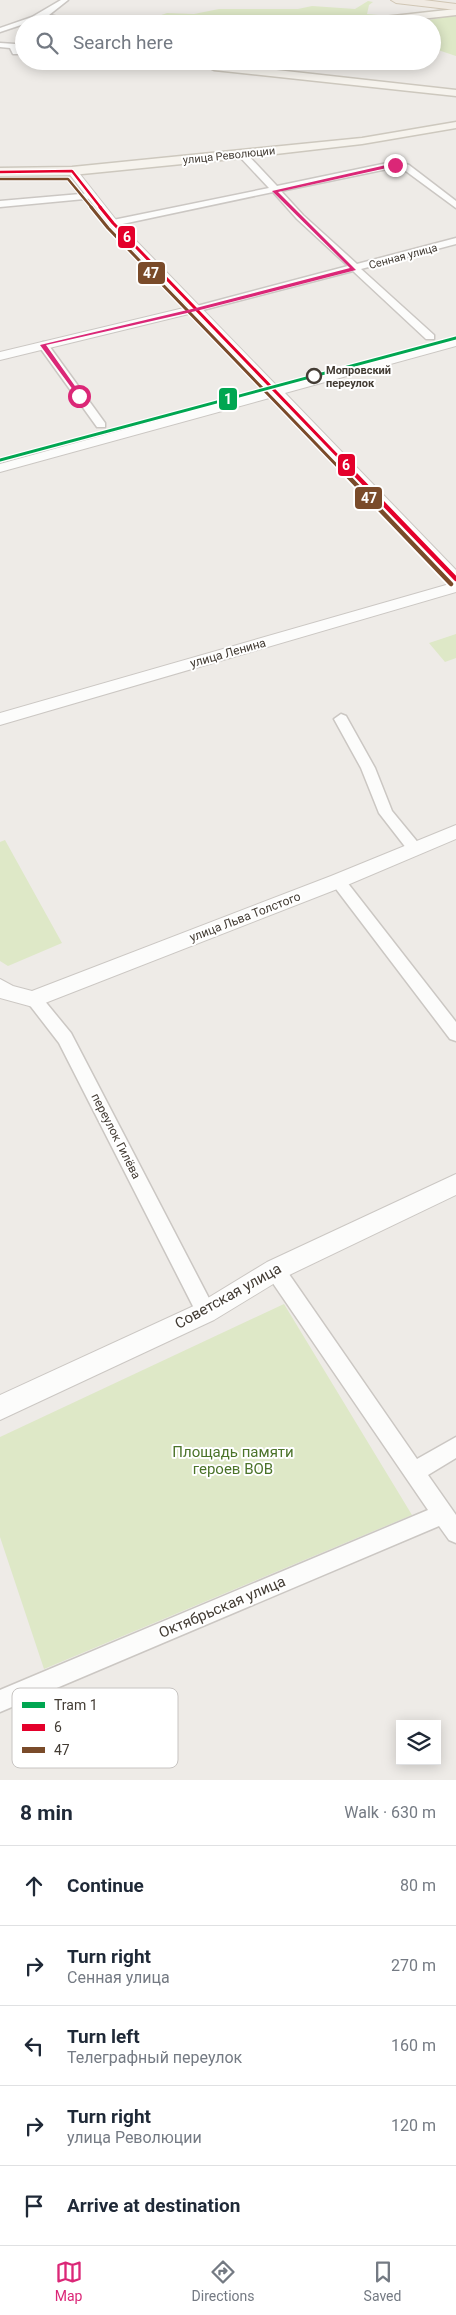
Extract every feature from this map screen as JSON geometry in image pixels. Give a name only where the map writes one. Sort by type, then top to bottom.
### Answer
[{"type":"main road","points":[[398,0],[456,7]]},
{"type":"main road","points":[[398,0],[407,6],[408,12],[402,15]]},
{"type":"main road","points":[[432,15],[456,12]]},
{"type":"main road","points":[[238,70],[456,93]]},
{"type":"main road","name":"улица Революции","points":[[0,172],[72,171],[242,154],[362,141],[456,125]]},
{"type":"street","points":[[40,15],[57,7],[65,0]]},
{"type":"street","points":[[3,30],[15,25]]},
{"type":"street","points":[[0,45],[12,46],[15,50]]},
{"type":"street","points":[[242,154],[274,191],[354,268],[430,337]]},
{"type":"street","points":[[114,223],[400,165],[456,205]]},
{"type":"street","points":[[72,171],[114,223],[456,579]]},
{"type":"street","points":[[0,204],[92,196]]},
{"type":"street","name":"Сенная улица","points":[[0,356],[196,310],[456,241]]},
{"type":"street","points":[[0,468],[456,342]]},
{"type":"street","points":[[43,345],[101,425]]},
{"type":"street","name":"улица Ленина","points":[[0,719],[456,587]]},
{"type":"street","points":[[341,719],[368,768],[386,813],[415,849]]},
{"type":"street","name":"улица Льва Толстого","points":[[33,999],[456,832]]},
{"type":"street","points":[[338,880],[456,1034]]},
{"type":"street","points":[[0,986],[7,992],[33,999]]},
{"type":"street","name":"переулок Гилёва","points":[[33,999],[65,1038],[206,1312]]},
{"type":"street","name":"Советская улица","points":[[0,1408],[206,1312],[276,1270],[456,1184]]},
{"type":"street","points":[[276,1270],[456,1533]]},
{"type":"street","points":[[415,1471],[456,1447]]},
{"type":"street","name":"Октябрьская улица","points":[[31,1688],[444,1513]]},
{"type":"street","name":"Октябрьская улица","points":[[0,1701],[12,1696]]},
{"type":"green space","points":[[368,1],[373,2],[369,5],[367,14],[378,15],[161,15],[167,13],[194,14],[219,9],[298,9],[312,6],[355,9]]},
{"type":"green space","points":[[456,15],[456,56],[441,51],[441,18]]},
{"type":"green space","points":[[456,634],[456,658],[445,662],[429,643]]},
{"type":"green space","points":[[5,840],[62,943],[8,966],[0,961],[0,842]]},
{"type":"green space","name":"Площадь памяти героев ВОВ","points":[[284,1304],[412,1515],[44,1669],[0,1537],[0,1437]]},
{"type":"tram line","name":"1","points":[[0,460],[456,338]]},
{"type":"transit line","name":"6","points":[[0,172],[72,171],[113,223],[456,579]]},
{"type":"transit line","name":"47","points":[[0,179],[68,179],[108,228],[451,584]]},
{"type":"place","name":"Мопровский переулок","points":[[314,376]]},
{"type":"route","points":[[79,396],[43,345],[196,310],[354,268],[274,191],[395,165]]}]
